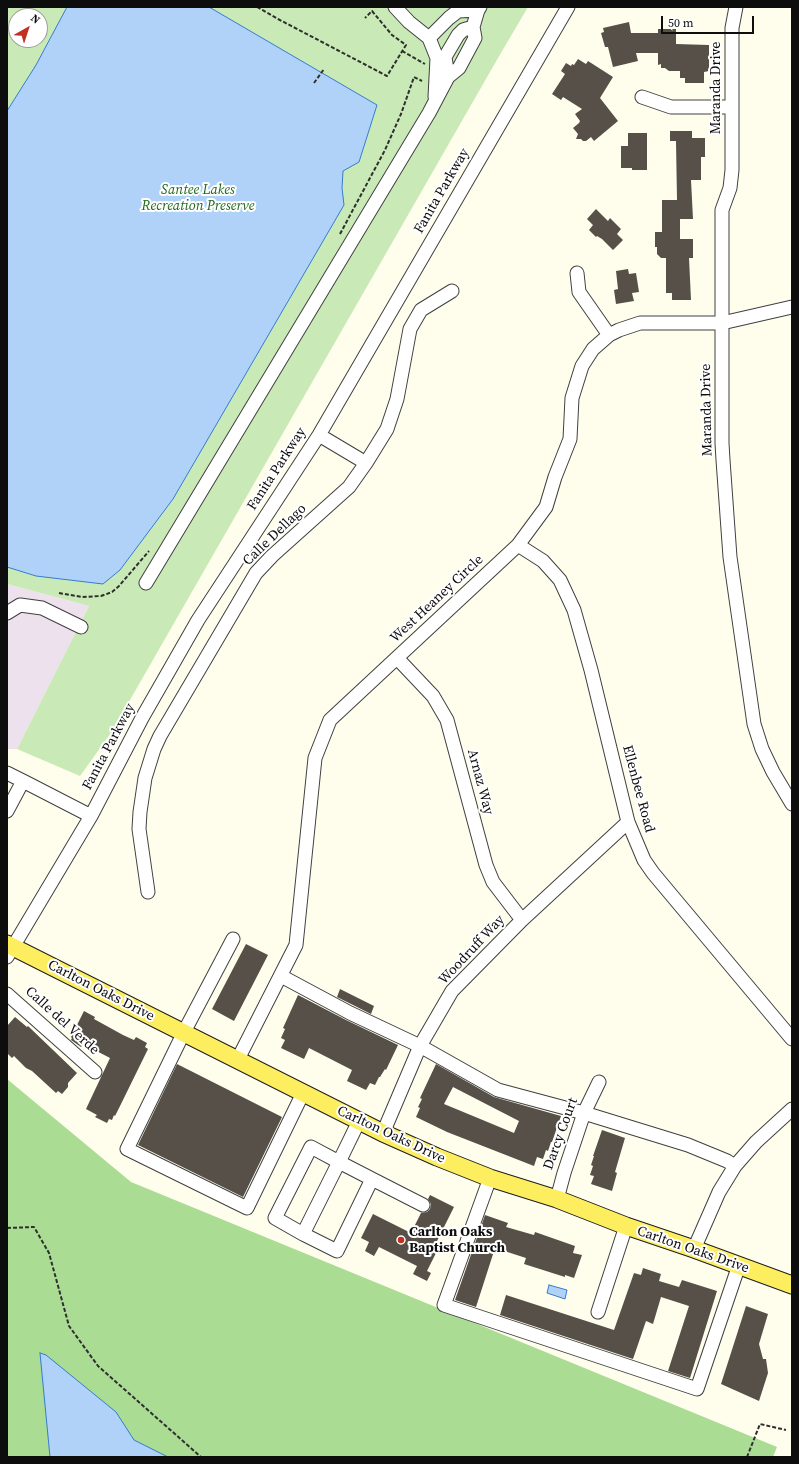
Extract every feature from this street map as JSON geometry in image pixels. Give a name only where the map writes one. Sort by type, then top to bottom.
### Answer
[{"type":"main road","name":"Carlton Oaks Drive","points":[[9,950],[184,1032],[384,1134],[490,1178],[557,1199],[626,1226],[792,1284]]},
{"type":"street","points":[[394,7],[409,22],[430,38],[437,58],[434,103]]},
{"type":"street","name":"Fanita Parkway","points":[[9,950],[92,816],[142,718],[198,620],[319,435],[568,7]]},
{"type":"street","name":"Maranda Drive","points":[[736,7],[732,28],[732,170],[730,188],[722,210],[722,443],[730,551],[754,724],[762,749],[773,772],[792,804]]},
{"type":"street","points":[[146,584],[434,103],[448,77],[459,68],[475,38],[473,28],[479,8],[458,11],[449,18],[430,38]]},
{"type":"street","points":[[642,97],[671,107],[732,107]]},
{"type":"street","points":[[577,273],[579,292],[609,335]]},
{"type":"street","name":"Calle Dellago","points":[[148,892],[139,829],[140,812],[144,778],[160,736],[256,573],[272,556],[349,487],[366,463],[387,429],[397,399],[410,329],[421,310],[452,291]]},
{"type":"street","name":"West Heaney Circle","points":[[238,1060],[296,945],[315,758],[330,720],[518,545],[546,507],[554,478],[570,439],[572,398],[582,366],[593,349],[609,335],[640,323],[722,323],[792,307]]},
{"type":"street","points":[[319,435],[366,463]]},
{"type":"street","name":"Ellenbee Road","points":[[518,545],[543,560],[560,580],[574,610],[592,675],[628,822],[644,860],[652,873],[792,1038]]},
{"type":"street","points":[[7,613],[20,604],[42,608],[56,620],[81,627]]},
{"type":"street","name":"Arnaz Way","points":[[397,658],[433,696],[447,720],[486,865],[494,882],[522,920]]},
{"type":"street","points":[[7,773],[92,816]]},
{"type":"street","points":[[7,811],[23,781]]},
{"type":"street","name":"Woodruff Way","points":[[384,1134],[420,1046],[452,991],[522,920],[628,822]]},
{"type":"street","points":[[233,939],[184,1032],[127,1149],[247,1208],[303,1093]]},
{"type":"street","points":[[281,976],[350,1013],[420,1046],[498,1090],[584,1113],[688,1145],[727,1161],[735,1166]]},
{"type":"street","name":"Calle del Verde","points":[[7,994],[95,1072]]},
{"type":"street","name":"Darcy Court","points":[[557,1199],[584,1113],[599,1082]]},
{"type":"street","points":[[694,1249],[719,1192],[735,1166],[756,1142],[792,1110]]},
{"type":"street","points":[[303,1234],[359,1121]]},
{"type":"street","points":[[372,1179],[337,1251],[275,1218],[311,1147],[423,1205]]},
{"type":"street","points":[[490,1178],[444,1305],[697,1389],[739,1265]]},
{"type":"street","points":[[598,1312],[626,1226]]},
{"type":"path","points":[[257,7],[387,76],[406,45],[392,35],[372,11],[365,18]]},
{"type":"path","points":[[402,51],[430,67]]},
{"type":"path","points":[[314,83],[324,69]]},
{"type":"path","points":[[339,235],[385,150],[401,114],[414,77],[422,81]]},
{"type":"path","points":[[59,593],[82,597],[100,596],[112,592],[150,550]]},
{"type":"path","points":[[7,1228],[34,1227],[48,1253],[69,1326],[98,1366],[201,1457]]},
{"type":"path","points":[[747,1457],[760,1424],[786,1430]]},
{"type":"shaded area","points":[[7,584],[89,606],[17,749],[7,749]]},
{"type":"green space","name":"Santee Lakes Recreation Preserve","points":[[7,7],[528,7],[111,733],[80,776],[17,749],[89,606],[7,584]]},
{"type":"green space","points":[[7,1079],[131,1182],[777,1447],[773,1457],[7,1457]]},
{"type":"water","name":"Santee Lakes Recreation Preserve","points":[[67,7],[209,7],[377,105],[359,162],[343,171],[342,188],[344,205],[173,499],[120,570],[103,584],[36,576],[7,567],[7,111],[45,48],[48,48],[48,43]]},
{"type":"water","points":[[549,1285],[567,1290],[565,1299],[547,1293]]},
{"type":"water","points":[[40,1353],[46,1355],[116,1412],[134,1440],[168,1457],[50,1457]]},
{"type":"building","points":[[629,22],[631,33],[658,33],[658,29],[676,29],[676,44],[709,45],[709,71],[704,72],[704,83],[685,83],[685,78],[680,78],[680,71],[669,71],[665,68],[661,68],[661,64],[658,65],[658,53],[636,53],[638,61],[613,67],[608,47],[605,47],[601,33],[604,32],[603,28]]},
{"type":"building","points":[[578,59],[586,64],[588,61],[613,77],[600,98],[618,121],[594,141],[591,137],[586,141],[576,139],[578,134],[573,128],[580,121],[575,114],[582,109],[563,97],[561,100],[552,94],[565,74],[561,71],[566,63],[571,66],[572,64],[574,65]]},
{"type":"building","points":[[670,131],[692,131],[692,138],[705,138],[705,157],[701,157],[701,180],[691,180],[693,219],[680,219],[680,239],[693,239],[693,258],[689,258],[691,300],[672,300],[672,293],[666,293],[666,258],[661,258],[657,254],[657,247],[655,247],[655,232],[662,232],[662,200],[677,200],[676,141],[670,141]]},
{"type":"building","points":[[628,133],[647,133],[647,170],[621,168],[621,146],[628,146]]},
{"type":"building","points":[[596,209],[608,221],[610,218],[621,229],[617,234],[623,240],[613,250],[602,239],[597,236],[596,237],[589,230],[593,225],[587,219]]},
{"type":"building","points":[[628,269],[629,274],[636,273],[639,292],[632,293],[634,301],[616,304],[614,290],[618,289],[616,271]]},
{"type":"building","points":[[246,944],[268,955],[234,1021],[212,1009]]},
{"type":"building","points":[[340,989],[374,1006],[371,1014],[337,997]]},
{"type":"building","points":[[298,995],[398,1045],[386,1070],[385,1069],[379,1077],[375,1085],[370,1083],[366,1090],[347,1081],[352,1070],[309,1048],[304,1059],[281,1048],[285,1040],[281,1038],[285,1029],[283,1028]]},
{"type":"building","points":[[84,1011],[95,1017],[94,1019],[123,1035],[134,1040],[136,1037],[147,1043],[145,1047],[148,1049],[115,1116],[114,1115],[112,1120],[109,1119],[107,1123],[95,1117],[97,1115],[86,1109],[110,1058],[83,1044],[81,1047],[71,1040],[71,1037]]},
{"type":"building","points":[[15,1017],[27,1027],[28,1026],[77,1073],[68,1083],[68,1087],[62,1094],[58,1091],[56,1093],[14,1056],[12,1058],[7,1053],[7,1026]]},
{"type":"building","points":[[177,1064],[282,1117],[243,1197],[138,1145]]},
{"type":"building","points":[[436,1064],[494,1097],[561,1116],[548,1151],[546,1150],[543,1159],[537,1157],[534,1166],[447,1132],[416,1117],[420,1108],[418,1107],[422,1099],[420,1098]],"holes":[[[453,1087],[519,1121],[514,1133],[444,1104]]]},
{"type":"building","points":[[602,1130],[625,1138],[615,1172],[617,1173],[612,1191],[591,1184],[594,1176],[590,1175],[593,1166],[591,1165]]},
{"type":"building","name":"Carlton Oaks Baptist Church","points":[[430,1195],[454,1207],[435,1245],[439,1247],[427,1271],[431,1273],[427,1281],[413,1274],[417,1266],[379,1247],[374,1256],[365,1251],[369,1242],[361,1238],[373,1214],[411,1233],[421,1213],[427,1212],[430,1209],[431,1204],[428,1199]]},
{"type":"building","points":[[485,1215],[508,1223],[506,1227],[534,1235],[535,1232],[575,1246],[573,1253],[582,1255],[574,1278],[565,1275],[565,1277],[524,1264],[526,1258],[495,1248],[476,1307],[455,1300]]},
{"type":"building","points":[[643,1268],[661,1274],[659,1281],[679,1287],[682,1280],[717,1291],[690,1378],[668,1371],[689,1306],[661,1297],[653,1324],[646,1321],[633,1359],[500,1315],[506,1295],[614,1330],[634,1273],[641,1275]]},
{"type":"building","points":[[746,1306],[768,1314],[759,1344],[763,1359],[766,1359],[768,1373],[759,1401],[721,1384]]},
{"type":"place","name":"Carlton Oaks Baptist Church","points":[[401,1240]]}]
